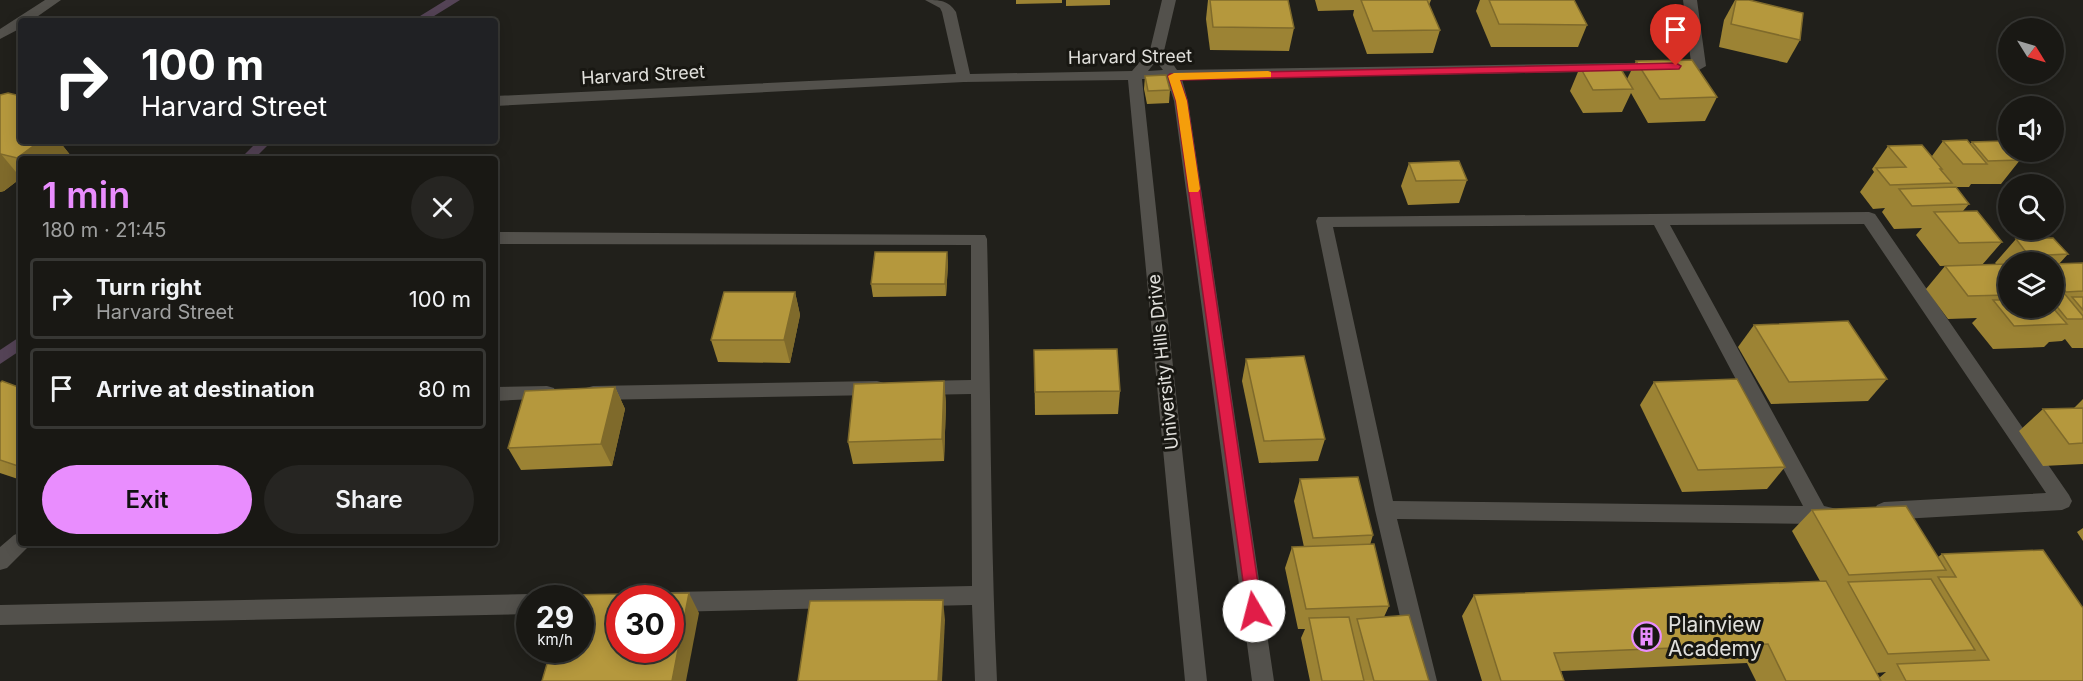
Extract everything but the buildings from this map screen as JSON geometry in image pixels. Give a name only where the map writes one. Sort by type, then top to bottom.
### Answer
[{"type":"street","points":[[27,18],[54,0]]},
{"type":"street","points":[[932,0],[945,5],[949,12],[964,78]]},
{"type":"street","points":[[1135,77],[1157,51],[1168,0]]},
{"type":"street","name":"Harvard Street","points":[[498,101],[964,78],[1699,66],[1690,0]]},
{"type":"street","points":[[0,35],[18,24]]},
{"type":"street","points":[[1157,51],[1174,76],[1181,101],[1263,681]]},
{"type":"street","name":"University Hills Drive","points":[[1135,77],[1135,97],[1196,681]]},
{"type":"street","points":[[1385,510],[1818,515],[2062,501],[1869,218],[1324,221],[1385,510],[1426,681]]},
{"type":"street","points":[[1659,219],[1818,515]]},
{"type":"street","points":[[498,238],[979,239],[982,387],[981,595],[986,681]]},
{"type":"street","points":[[498,394],[982,387]]},
{"type":"street","points":[[0,561],[18,544]]},
{"type":"street","points":[[684,602],[981,595]]},
{"type":"street","points":[[0,615],[516,604]]},
{"type":"waterway","points":[[423,18],[454,0]]},
{"type":"waterway","points":[[249,156],[263,144]]},
{"type":"waterway","points":[[0,358],[18,344]]},
{"type":"slow traffic","points":[[1194,189],[1181,101],[1174,76],[1268,75]]},
{"type":"place","name":"Plainview Academy","points":[[1647,637]]},
{"type":"route","points":[[1254,611],[1181,101],[1174,76],[1676,66]]}]
